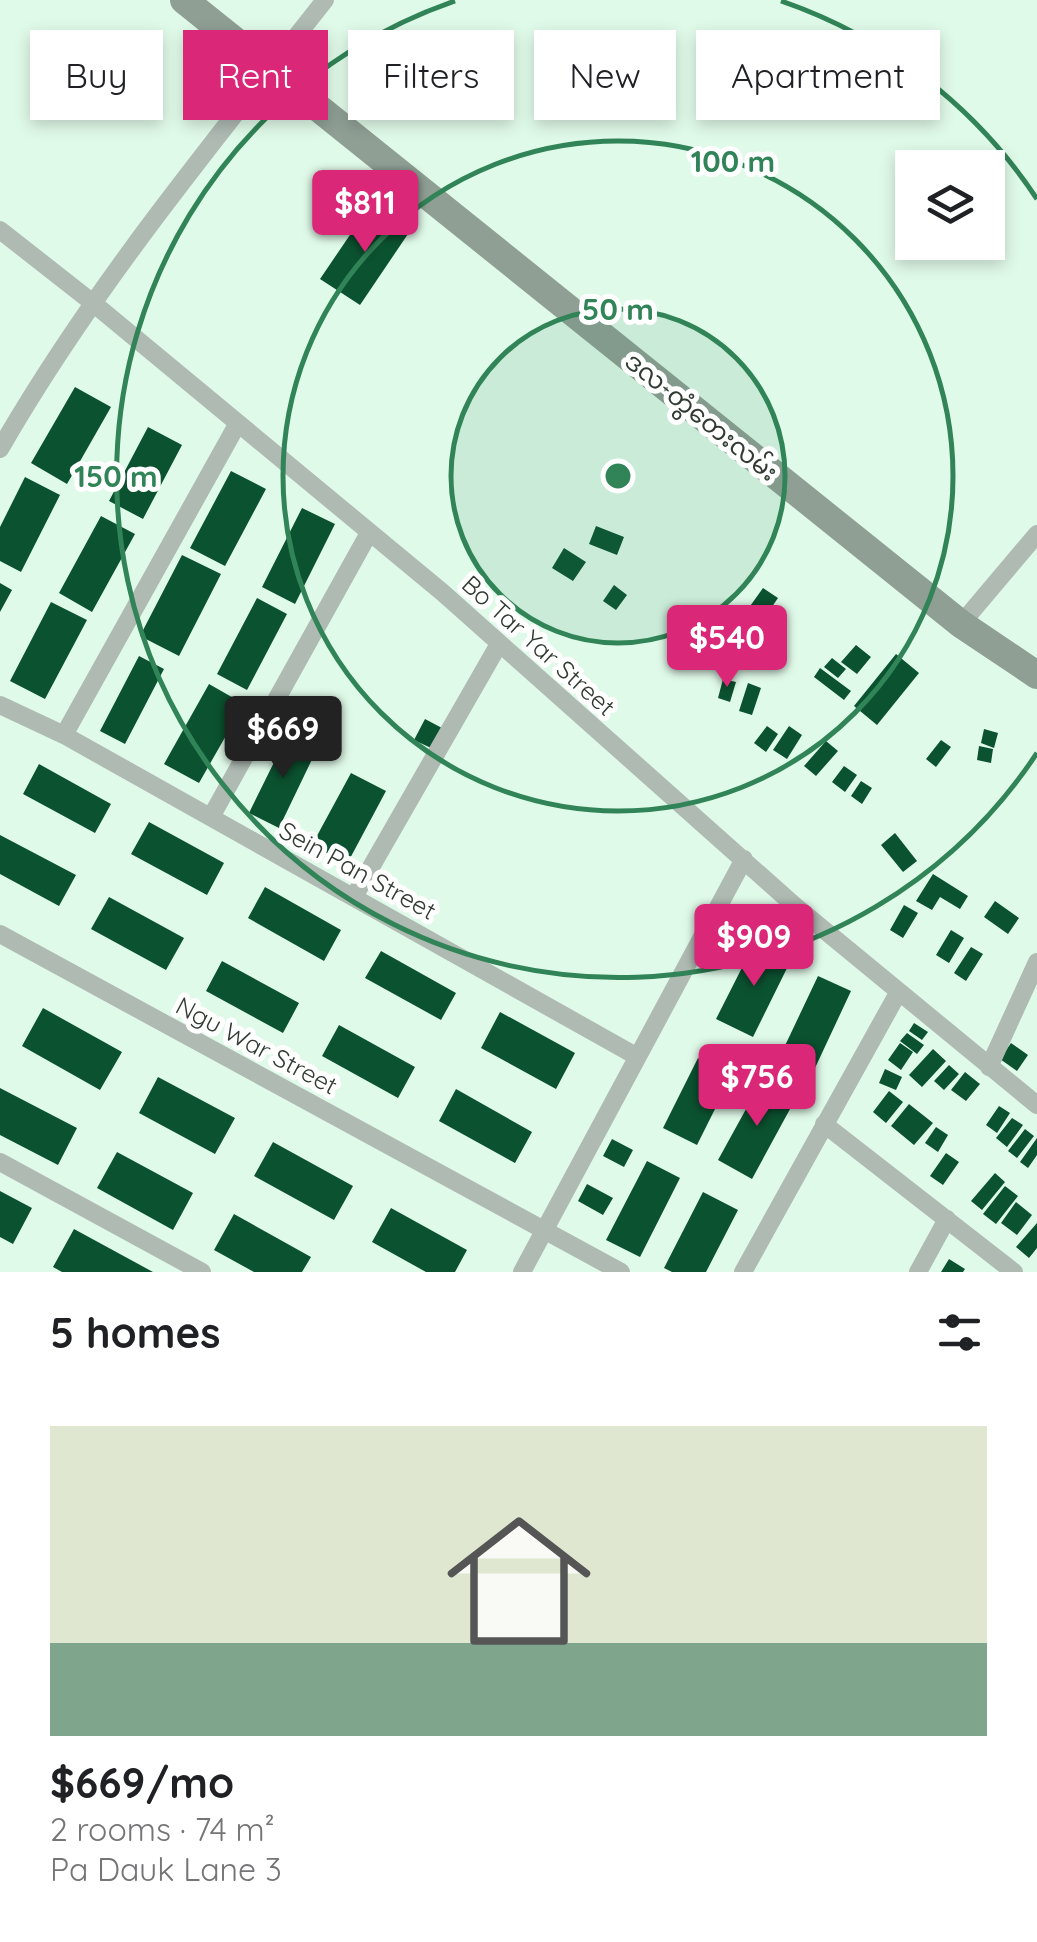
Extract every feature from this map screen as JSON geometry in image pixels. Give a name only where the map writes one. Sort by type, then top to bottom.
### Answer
[{"type":"main road","name":"ဒလ-တွံတေးလမ်း","points":[[184,0],[221,30]]},
{"type":"main road","name":"ဒလ-တွံတေးလမ်း","points":[[328,116],[962,624],[1037,675]]},
{"type":"street","points":[[301,30],[325,0]]},
{"type":"street","points":[[0,449],[32,392],[94,302],[232,120]]},
{"type":"street","name":"Bo Tar Yar Street","points":[[0,230],[94,302],[370,533],[898,993],[1037,1105]]},
{"type":"street","points":[[64,734],[238,422]]},
{"type":"street","points":[[211,817],[370,533]]},
{"type":"street","points":[[962,624],[1037,534]]},
{"type":"street","points":[[355,896],[499,644]]},
{"type":"street","name":"Sein Pan Street","points":[[0,705],[64,734],[636,1056]]},
{"type":"street","points":[[522,1272],[744,859]]},
{"type":"street","name":"Ngu War Street","points":[[0,934],[620,1272]]},
{"type":"street","points":[[989,1067],[1037,962]]},
{"type":"street","points":[[742,1272],[898,993]]},
{"type":"street","points":[[824,1124],[1014,1272]]},
{"type":"street","points":[[0,1162],[202,1272]]},
{"type":"street","points":[[918,1272],[946,1219]]},
{"type":"building","points":[[371,204],[410,231],[360,305],[320,279]]},
{"type":"building","points":[[75,387],[111,407],[67,484],[31,463]]},
{"type":"building","points":[[148,427],[182,445],[143,519],[109,501]]},
{"type":"building","points":[[231,471],[266,489],[225,566],[190,548]]},
{"type":"building","points":[[25,477],[60,495],[21,572],[0,561],[0,527]]},
{"type":"building","points":[[302,508],[335,524],[295,604],[262,587]]},
{"type":"building","points":[[101,516],[135,534],[92,612],[59,593]]},
{"type":"building","points":[[596,526],[624,537],[617,555],[589,544]]},
{"type":"building","points":[[564,548],[586,562],[573,581],[552,568]]},
{"type":"building","points":[[182,555],[221,574],[179,656],[140,636]]},
{"type":"building","points":[[0,583],[12,590],[0,612]]},
{"type":"building","points":[[614,585],[627,595],[616,610],[603,601]]},
{"type":"building","points":[[763,588],[778,598],[763,620],[748,609]]},
{"type":"building","points":[[257,598],[287,614],[247,690],[217,674]]},
{"type":"building","points":[[51,602],[87,620],[45,699],[10,681]]},
{"type":"building","points":[[856,645],[871,657],[857,674],[841,662]]},
{"type":"building","points":[[896,654],[919,673],[877,725],[854,706]]},
{"type":"building","points":[[139,656],[164,669],[125,744],[100,731]]},
{"type":"building","points":[[832,658],[846,669],[838,678],[824,667]]},
{"type":"building","points":[[820,668],[851,691],[844,700],[814,677]]},
{"type":"building","points":[[723,679],[736,682],[730,702],[718,698]]},
{"type":"building","points":[[748,683],[761,688],[752,715],[739,711]]},
{"type":"building","points":[[209,684],[244,704],[199,783],[164,764]]},
{"type":"building","points":[[425,719],[442,728],[431,748],[414,740]]},
{"type":"building","points":[[767,726],[778,734],[766,752],[754,743]]},
{"type":"building","points":[[789,726],[802,735],[787,759],[773,750]]},
{"type":"building","points":[[984,729],[998,733],[994,748],[981,743]]},
{"type":"building","points":[[288,734],[317,749],[279,828],[249,813]]},
{"type":"building","points":[[941,740],[951,747],[936,767],[926,759]]},
{"type":"building","points":[[826,741],[838,751],[816,776],[804,766]]},
{"type":"building","points":[[979,746],[993,749],[991,763],[977,760]]},
{"type":"building","points":[[39,764],[111,804],[95,833],[23,794]]},
{"type":"building","points":[[844,766],[857,775],[845,792],[832,782]]},
{"type":"building","points":[[351,773],[386,791],[347,864],[312,845]]},
{"type":"building","points":[[861,781],[872,788],[862,804],[851,796]]},
{"type":"building","points":[[149,822],[224,863],[207,895],[131,854]]},
{"type":"building","points":[[895,833],[917,861],[903,872],[881,845]]},
{"type":"building","points":[[0,835],[76,875],[59,906],[0,874]]},
{"type":"building","points":[[933,874],[968,896],[960,909],[940,897],[932,910],[916,901]]},
{"type":"building","points":[[265,887],[341,930],[324,961],[248,918]]},
{"type":"building","points":[[109,897],[184,938],[166,970],[91,929]]},
{"type":"building","points":[[995,901],[1019,918],[1008,934],[984,917]]},
{"type":"building","points":[[904,905],[918,913],[903,938],[890,930]]},
{"type":"building","points":[[951,930],[964,938],[949,963],[936,955]]},
{"type":"building","points":[[756,940],[792,958],[753,1037],[716,1019]]},
{"type":"building","points":[[971,947],[983,954],[966,981],[954,973]]},
{"type":"building","points":[[381,951],[456,993],[441,1020],[365,978]]},
{"type":"building","points":[[222,961],[299,1003],[283,1033],[206,991]]},
{"type":"building","points":[[818,976],[851,991],[815,1068],[782,1052]]},
{"type":"building","points":[[43,1008],[122,1052],[100,1090],[22,1046]]},
{"type":"building","points":[[500,1012],[575,1053],[556,1089],[481,1048]]},
{"type":"building","points":[[914,1023],[928,1032],[922,1040],[909,1031]]},
{"type":"building","points":[[339,1025],[415,1067],[398,1098],[322,1056]]},
{"type":"building","points":[[907,1033],[924,1045],[917,1054],[900,1041]]},
{"type":"building","points":[[900,1043],[913,1052],[901,1070],[888,1060]]},
{"type":"building","points":[[1011,1043],[1028,1055],[1017,1071],[1000,1059]]},
{"type":"building","points":[[933,1049],[946,1061],[922,1087],[909,1075]]},
{"type":"building","points":[[698,1058],[732,1075],[697,1145],[663,1128]]},
{"type":"building","points":[[949,1065],[959,1074],[944,1090],[934,1081]]},
{"type":"building","points":[[885,1069],[902,1077],[896,1090],[879,1083]]},
{"type":"building","points":[[965,1072],[980,1084],[966,1101],[951,1090]]},
{"type":"building","points":[[158,1077],[235,1118],[215,1154],[139,1113]]},
{"type":"building","points":[[762,1080],[796,1098],[752,1179],[718,1160]]},
{"type":"building","points":[[0,1088],[77,1128],[58,1165],[0,1135]]},
{"type":"building","points":[[456,1089],[532,1132],[515,1163],[439,1121]]},
{"type":"building","points":[[889,1091],[903,1102],[886,1123],[873,1112]]},
{"type":"building","points":[[909,1104],[933,1123],[914,1145],[891,1126]]},
{"type":"building","points":[[999,1106],[1010,1113],[997,1133],[986,1125]]},
{"type":"building","points":[[1012,1118],[1023,1125],[1007,1147],[996,1138]]},
{"type":"building","points":[[936,1127],[948,1135],[938,1152],[925,1143]]},
{"type":"building","points":[[1025,1129],[1034,1136],[1017,1158],[1008,1151]]},
{"type":"building","points":[[1037,1138],[1037,1155],[1028,1168],[1020,1162]]},
{"type":"building","points":[[612,1139],[633,1150],[624,1167],[603,1156]]},
{"type":"building","points":[[273,1142],[353,1186],[334,1220],[254,1176]]},
{"type":"building","points":[[117,1152],[193,1193],[173,1230],[97,1188]]},
{"type":"building","points":[[946,1153],[959,1162],[943,1185],[930,1176]]},
{"type":"building","points":[[647,1161],[680,1178],[640,1257],[606,1240]]},
{"type":"building","points":[[995,1173],[1005,1182],[982,1210],[971,1201]]},
{"type":"building","points":[[587,1184],[613,1198],[603,1215],[578,1201]]},
{"type":"building","points":[[1005,1186],[1018,1196],[996,1224],[983,1214]]},
{"type":"building","points":[[0,1191],[32,1208],[13,1244],[0,1237]]},
{"type":"building","points":[[703,1192],[738,1210],[706,1272],[672,1272],[664,1268]]},
{"type":"building","points":[[1016,1202],[1032,1215],[1017,1235],[1001,1223]]},
{"type":"building","points":[[391,1208],[467,1250],[455,1272],[426,1272],[372,1242]]},
{"type":"building","points":[[234,1214],[311,1257],[302,1272],[254,1272],[214,1250]]},
{"type":"building","points":[[1037,1223],[1037,1248],[1029,1258],[1016,1247]]},
{"type":"building","points":[[74,1229],[153,1272],[62,1272],[53,1267]]},
{"type":"building","points":[[949,1259],[965,1269],[963,1272],[941,1272]]}]
